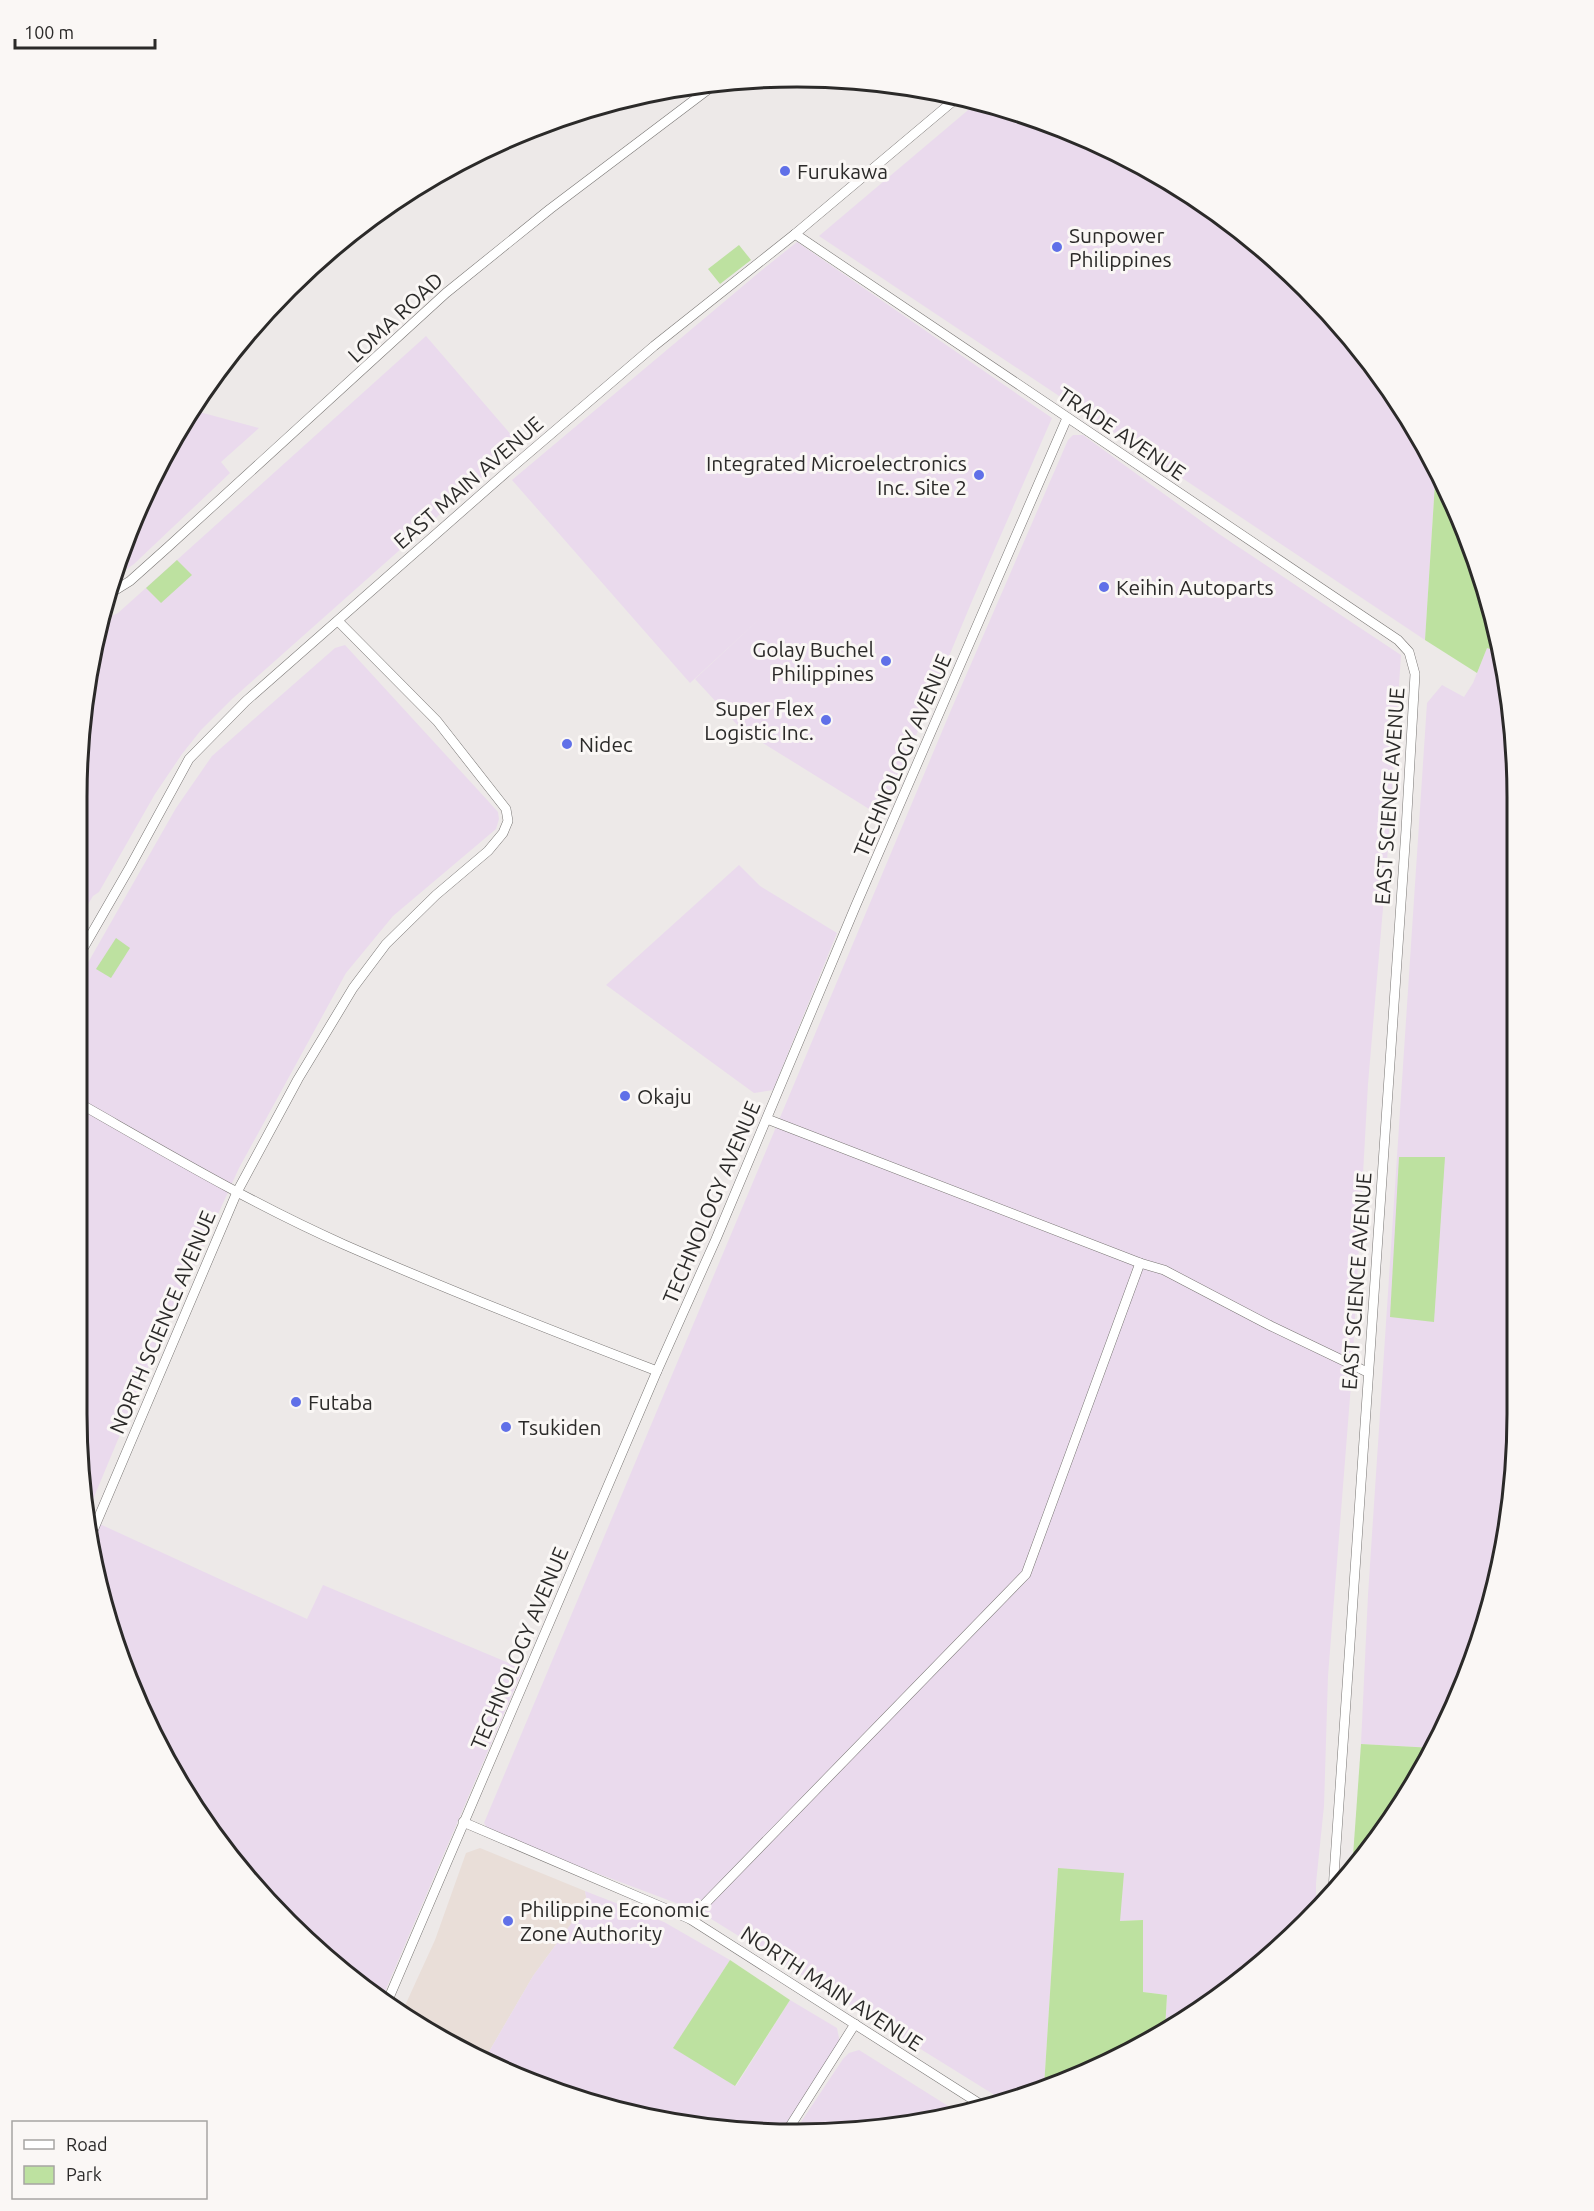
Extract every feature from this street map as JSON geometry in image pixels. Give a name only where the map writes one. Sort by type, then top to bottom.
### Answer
[{"type":"street","name":"LOMA ROAD","points":[[119,588],[130,581],[168,547],[446,293],[550,209],[703,93]]},
{"type":"street","name":"EAST MAIN AVENUE","points":[[87,940],[189,759],[246,701],[489,487],[637,361],[795,234],[950,104]]},
{"type":"street","name":"TRADE AVENUE","points":[[795,234],[1398,640],[1409,652],[1415,674]]},
{"type":"street","name":"TECHNOLOGY AVENUE","points":[[390,1995],[1067,417]]},
{"type":"street","name":"NORTH SCIENCE AVENUE","points":[[96,1524],[237,1192],[283,1106],[353,988],[386,944],[488,851],[503,833],[508,821],[506,809],[437,721],[338,621]]},
{"type":"street","name":"EAST SCIENCE AVENUE","points":[[1335,1877],[1415,674]]},
{"type":"street","points":[[87,1108],[237,1192],[344,1244],[537,1325],[657,1371]]},
{"type":"street","points":[[767,1119],[1140,1263],[1164,1270],[1271,1326],[1367,1372]]},
{"type":"street","points":[[690,1919],[1026,1574],[1140,1263]]},
{"type":"street","name":"NORTH MAIN AVENUE","points":[[464,1822],[690,1919],[976,2101]]},
{"type":"street","points":[[792,2124],[855,2024]]},
{"type":"shaded area","name":"Sunpower Philippines","points":[[970,109],[1069,141],[1152,182],[1191,207],[1265,263],[1331,329],[1360,365],[1412,442],[1435,485],[1425,640],[819,236]]},
{"type":"shaded area","points":[[797,242],[1052,418],[972,601],[882,817],[742,730],[695,679],[768,611],[690,683],[512,480]]},
{"type":"shaded area","points":[[426,336],[519,444],[232,699],[201,730],[155,794],[99,892],[93,896],[87,906],[87,797],[93,704],[110,617],[118,613]]},
{"type":"shaded area","points":[[201,412],[259,428],[221,462],[230,473],[124,571],[141,525],[160,483]]},
{"type":"shaded area","points":[[1073,435],[1083,435],[1219,534],[1401,655],[1387,861],[1368,1084],[1352,1372],[1328,1676],[1324,1806],[1316,1898],[1265,1948],[1229,1977],[1166,2020],[1167,1995],[1143,1992],[1143,1920],[1119,1921],[1058,1868],[1045,2079],[995,2095],[700,1912],[490,1833],[484,1823],[951,710],[1068,440]]},
{"type":"shaded area","points":[[345,645],[498,812],[499,819],[496,829],[393,916],[346,973],[239,1168],[147,1370],[92,1501],[87,1414],[87,964],[176,808],[212,756],[335,648]]},
{"type":"shaded area","points":[[1487,648],[1491,649],[1501,704],[1507,797],[1507,1414],[1501,1507],[1483,1598],[1469,1642],[1453,1686],[1424,1747],[1361,1744],[1368,1595],[1427,703],[1442,685],[1464,697],[1473,683]]},
{"type":"shaded area","points":[[739,865],[760,886],[837,933],[773,1090],[754,1093],[606,985]]},
{"type":"shaded area","points":[[96,1522],[307,1619],[323,1585],[523,1669],[385,1991],[329,1948],[263,1882],[234,1846],[182,1769],[141,1686],[125,1642],[111,1598]]},
{"type":"shaded area","points":[[480,1848],[585,1891],[587,1902],[533,1976],[488,2053],[442,2029],[405,2005],[435,1940],[466,1853]]},
{"type":"shaded area","points":[[585,1891],[664,1922],[730,1960],[674,2048],[736,2086],[790,2000],[837,2028],[840,2043],[788,2124],[704,2118],[613,2100],[525,2070],[488,2053],[533,1976],[587,1902]]},
{"type":"shaded area","points":[[859,2050],[950,2107],[890,2118],[800,2124],[849,2053]]},
{"type":"green space","points":[[739,245],[751,260],[720,284],[708,269]]},
{"type":"green space","points":[[1435,485],[1469,569],[1483,613],[1491,649],[1487,648],[1477,673],[1425,640]]},
{"type":"green space","points":[[177,560],[192,575],[161,603],[146,588]]},
{"type":"green space","points":[[116,938],[130,948],[111,978],[96,969]]},
{"type":"green space","points":[[1399,1157],[1445,1157],[1434,1322],[1390,1317]]},
{"type":"green space","points":[[1361,1744],[1424,1747],[1387,1808],[1353,1855]]},
{"type":"green space","points":[[1058,1868],[1124,1873],[1120,1921],[1143,1920],[1143,1992],[1167,1995],[1166,2020],[1111,2051],[1045,2079]]},
{"type":"green space","points":[[730,1960],[790,2000],[735,2086],[673,2048]]},
{"type":"place","name":"Furukawa","points":[[785,171]]},
{"type":"place","name":"Sunpower Philippines","points":[[1057,247]]},
{"type":"place","name":"Integrated Microelectronics Inc. Site 2","points":[[979,475]]},
{"type":"place","name":"Keihin Autoparts","points":[[1104,587]]},
{"type":"place","name":"Golay Buchel Philippines","points":[[886,661]]},
{"type":"place","name":"Super Flex Logistic Inc.","points":[[826,720]]},
{"type":"place","name":"Nidec","points":[[567,744]]},
{"type":"place","name":"Okaju","points":[[625,1096]]},
{"type":"place","name":"Futaba","points":[[296,1402]]},
{"type":"place","name":"Tsukiden","points":[[506,1427]]},
{"type":"place","name":"Philippine Economic Zone Authority","points":[[508,1921]]}]
